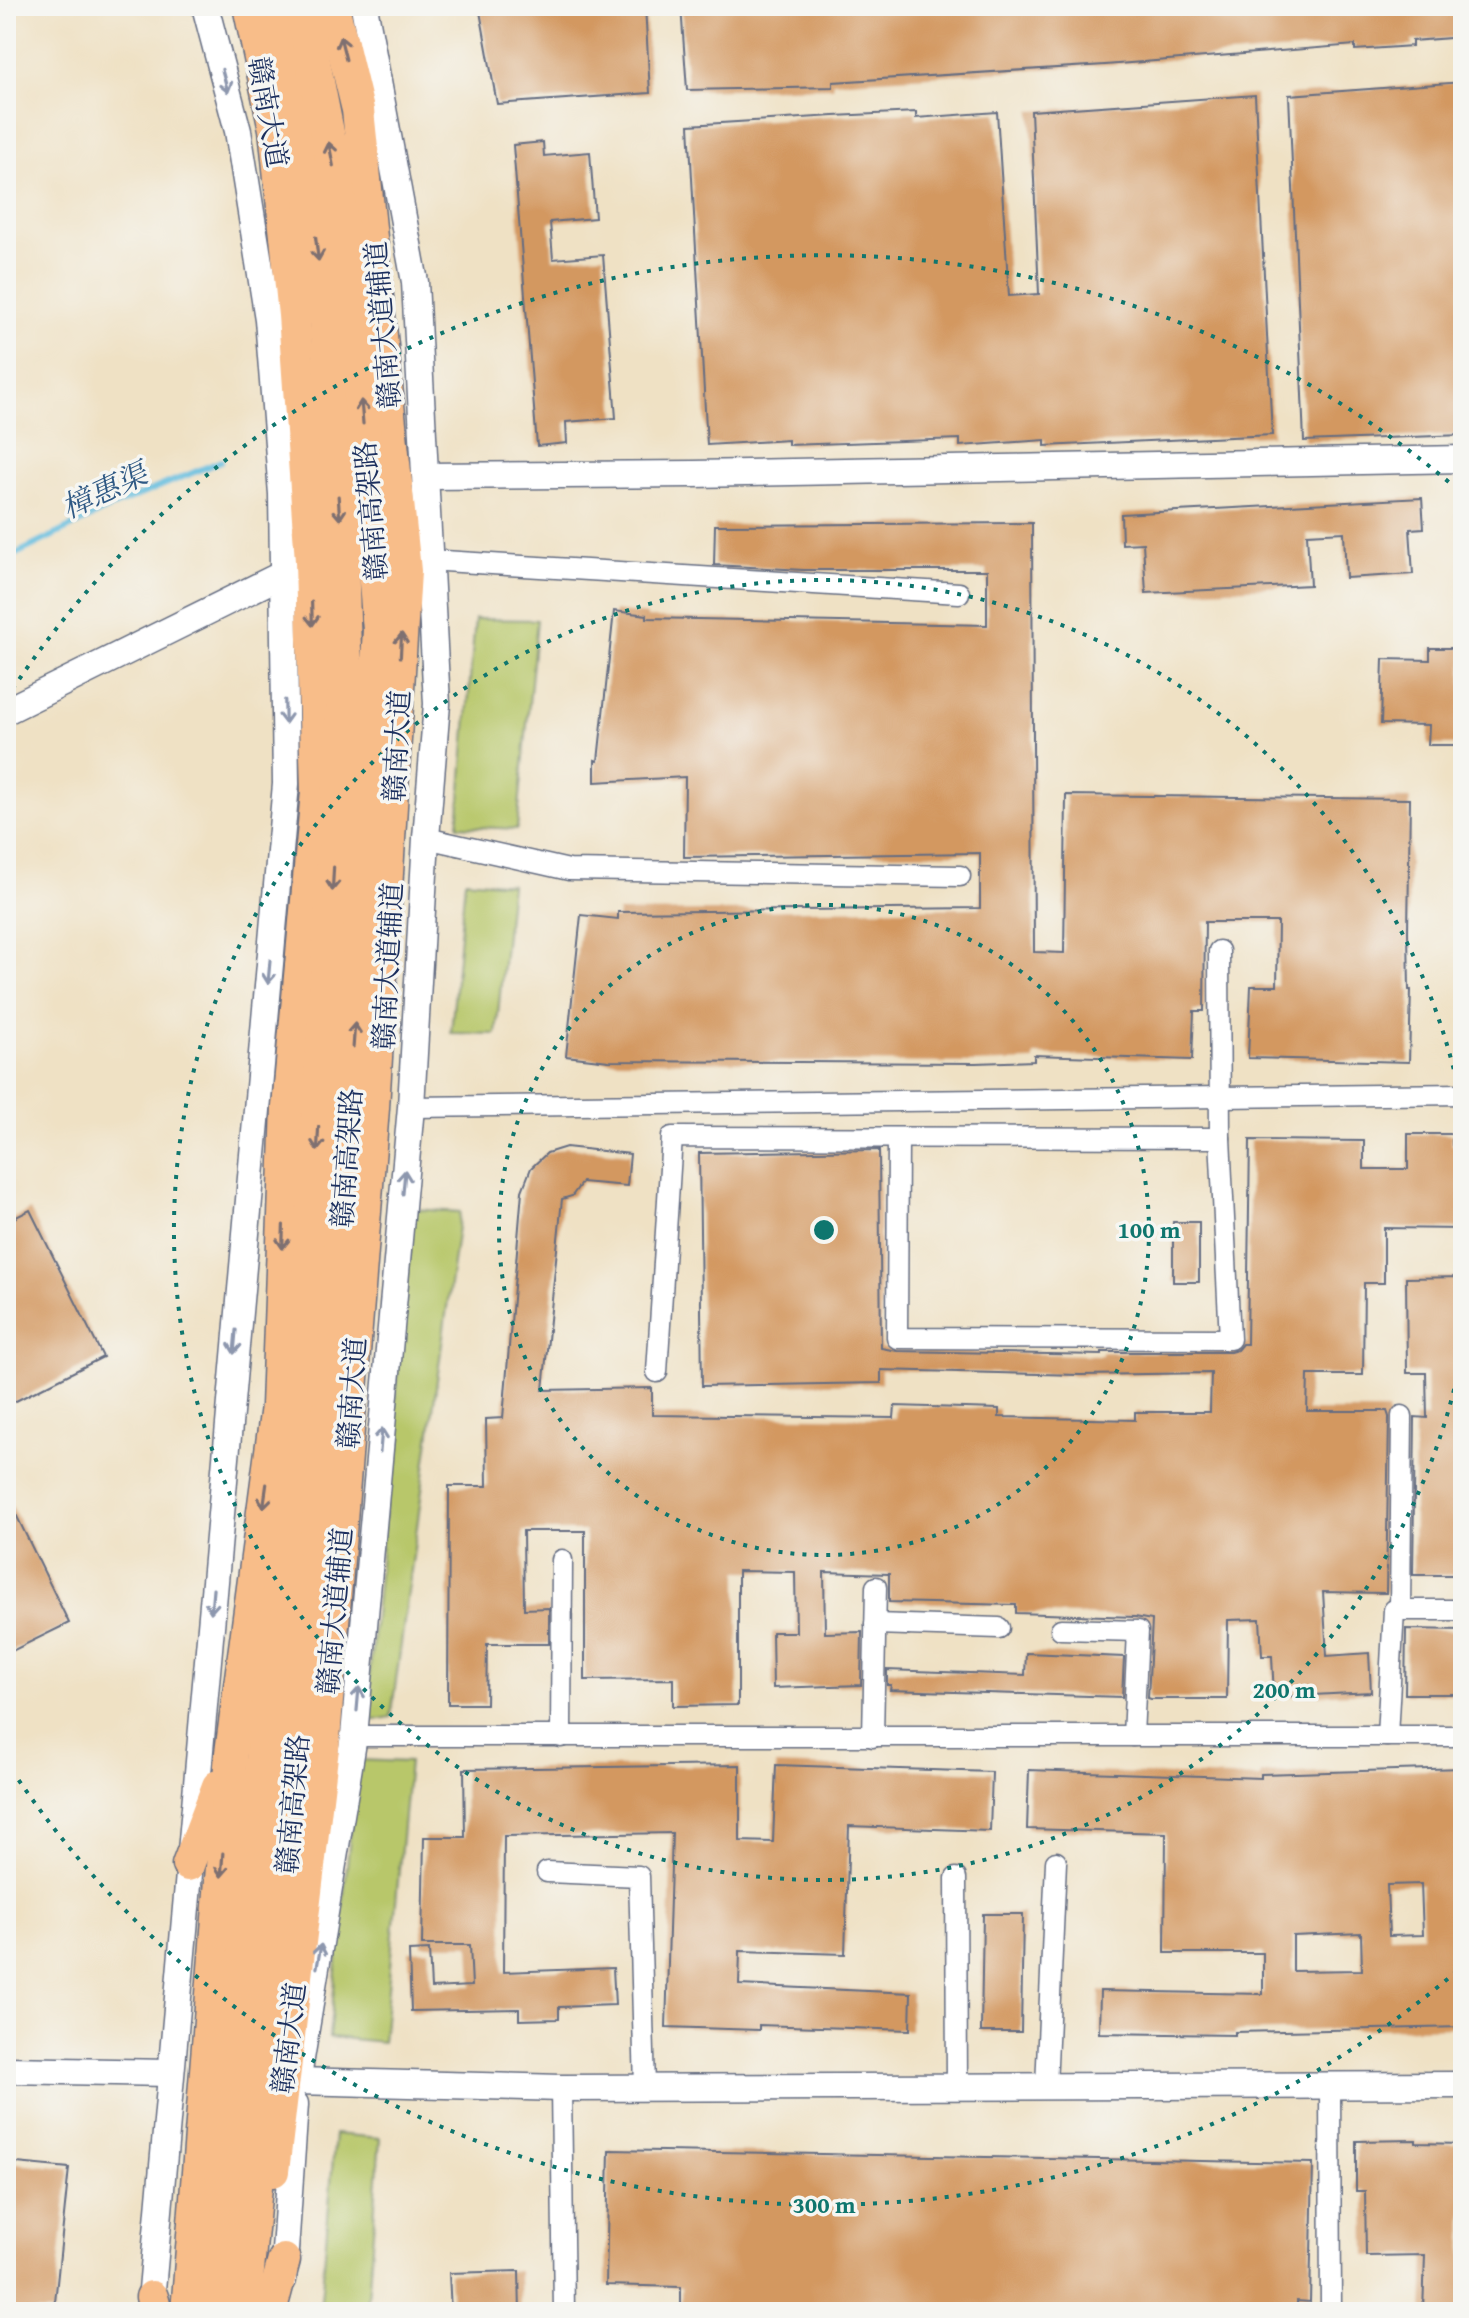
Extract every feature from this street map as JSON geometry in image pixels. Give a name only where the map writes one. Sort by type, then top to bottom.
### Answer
[{"type":"highway","name":"赣南高架路","points":[[210,2312],[308,1292],[345,682],[340,525],[327,322],[303,137],[278,6]]},
{"type":"highway","name":"赣南高架路","points":[[243,2312],[330,1405],[380,630],[360,392],[336,178],[302,6]]},
{"type":"main road","name":"赣南大道","points":[[249,6],[275,129],[281,317],[294,487]]},
{"type":"main road","name":"赣南大道","points":[[256,2312],[339,1738],[405,571],[358,110],[333,6]]},
{"type":"main road","points":[[187,2312],[231,1753],[277,1406],[288,1107],[317,792],[311,561],[294,487]]},
{"type":"main road","points":[[329,1898],[339,1738]]},
{"type":"main road","points":[[188,1865],[231,1753]]},
{"type":"main road","points":[[270,2312],[284,2260]]},
{"type":"street","points":[[205,6],[281,317]]},
{"type":"street","name":"赣南大道辅道","points":[[339,1738],[411,1107],[437,704],[415,282],[364,6]]},
{"type":"street","points":[[426,476],[708,474],[1463,459]]},
{"type":"street","points":[[153,2307],[169,2073],[286,784],[283,574],[294,487]]},
{"type":"street","points":[[428,560],[959,593]]},
{"type":"street","points":[[6,711],[283,574]]},
{"type":"street","points":[[426,838],[569,870],[960,876]]},
{"type":"street","points":[[898,1138],[897,1338],[1230,1339],[1220,1138],[1219,951]]},
{"type":"street","points":[[411,1107],[1463,1094]]},
{"type":"street","points":[[657,1372],[672,1137],[1220,1138]]},
{"type":"street","points":[[1400,1610],[1402,1416]]},
{"type":"street","points":[[561,1737],[562,1560]]},
{"type":"street","points":[[873,1737],[876,1587]]},
{"type":"street","points":[[1387,1736],[1394,1610],[1463,1610]]},
{"type":"street","points":[[875,1624],[999,1628]]},
{"type":"street","points":[[1061,1629],[1138,1631],[1133,1736]]},
{"type":"street","points":[[339,1738],[1463,1736]]},
{"type":"street","points":[[1046,2086],[1056,1862]]},
{"type":"street","points":[[547,1872],[639,1876],[645,2088]]},
{"type":"street","points":[[956,1878],[957,2086]]},
{"type":"street","points":[[281,2312],[297,2081],[329,1898]]},
{"type":"street","points":[[6,2070],[169,2073]]},
{"type":"street","points":[[297,2081],[561,2088],[1463,2085]]},
{"type":"street","points":[[1330,2085],[1331,2312]]},
{"type":"street","points":[[561,2088],[564,2312]]},
{"type":"green space","points":[[475,619],[537,620],[517,829],[458,826]]},
{"type":"green space","points":[[465,880],[511,884],[496,1034],[451,1033]]},
{"type":"green space","points":[[413,1209],[460,1212],[391,1717],[365,1722]]},
{"type":"green space","points":[[358,1760],[409,1762],[383,2042],[329,2037]]},
{"type":"green space","points":[[335,2134],[380,2138],[367,2312],[320,2312]]},
{"type":"building","points":[[479,6],[645,6],[650,93],[497,104]]},
{"type":"building","points":[[681,6],[1463,6],[1463,37],[1412,41],[1412,46],[1355,50],[1355,45],[833,82],[833,87],[687,90]]},
{"type":"building","points":[[1463,82],[1463,435],[1304,441],[1289,95]]},
{"type":"building","points":[[1255,95],[1272,435],[1045,446],[1045,440],[960,446],[960,439],[788,445],[788,440],[707,445],[689,125],[916,112],[916,118],[997,112],[1009,296],[1039,294],[1031,111]]},
{"type":"building","points":[[543,142],[544,156],[590,152],[595,218],[550,222],[553,259],[603,255],[616,418],[566,422],[567,443],[537,446],[513,145]]},
{"type":"building","points":[[1422,498],[1424,528],[1410,529],[1413,574],[1346,578],[1344,532],[1307,534],[1310,585],[1146,593],[1143,543],[1122,544],[1121,514]]},
{"type":"building","points":[[1032,523],[1034,952],[1064,953],[1066,795],[1410,799],[1409,1062],[1248,1058],[1251,986],[1277,986],[1278,922],[1205,922],[1204,1011],[1194,1011],[1192,1060],[1034,1055],[1034,1061],[975,1063],[609,1061],[566,1056],[581,915],[618,919],[618,912],[980,908],[980,853],[684,857],[685,777],[595,782],[595,760],[598,761],[614,611],[647,615],[647,618],[987,625],[987,570],[804,570],[714,565],[715,525]]},
{"type":"building","points":[[1430,648],[1463,648],[1461,745],[1428,745],[1429,725],[1381,724],[1383,659],[1430,660]]},
{"type":"building","points":[[1408,1134],[1452,1134],[1452,1145],[1463,1145],[1463,1229],[1384,1228],[1384,1283],[1364,1283],[1363,1375],[1308,1375],[1307,1411],[1387,1411],[1389,1417],[1386,1593],[1323,1592],[1327,1656],[1369,1653],[1371,1692],[1274,1697],[1272,1656],[1262,1656],[1260,1619],[1228,1620],[1227,1699],[1151,1699],[1148,1698],[1152,1620],[1016,1613],[1016,1605],[889,1602],[889,1574],[824,1572],[825,1633],[862,1632],[861,1685],[773,1688],[772,1632],[796,1632],[795,1572],[738,1571],[738,1705],[673,1706],[673,1679],[585,1680],[585,1531],[523,1531],[524,1609],[549,1608],[549,1644],[487,1644],[486,1704],[448,1704],[449,1486],[487,1486],[486,1419],[503,1418],[522,1191],[531,1168],[547,1153],[566,1147],[630,1154],[627,1186],[582,1182],[572,1196],[562,1199],[543,1390],[652,1388],[652,1415],[894,1418],[895,1406],[999,1409],[999,1417],[1135,1420],[1135,1412],[1210,1412],[1211,1373],[1080,1375],[881,1370],[881,1383],[702,1386],[699,1153],[879,1150],[881,1348],[897,1351],[1102,1355],[1102,1352],[1230,1352],[1247,1344],[1250,1140],[1364,1141],[1364,1169],[1408,1169]]},
{"type":"building","points":[[30,1210],[103,1357],[6,1406],[6,1222]]},
{"type":"building","points":[[1173,1222],[1199,1222],[1199,1282],[1173,1282]]},
{"type":"building","points":[[1463,1277],[1463,1575],[1413,1575],[1415,1417],[1427,1418],[1426,1373],[1407,1373],[1406,1278]]},
{"type":"building","points":[[6,1494],[69,1623],[6,1654]]},
{"type":"building","points":[[1406,1629],[1463,1630],[1463,1694],[1405,1694]]},
{"type":"building","points":[[1026,1653],[1124,1657],[1122,1697],[890,1690],[891,1685],[887,1685],[887,1670],[1025,1675]]},
{"type":"building","points":[[740,1765],[740,1841],[773,1842],[776,1765],[992,1772],[990,1831],[849,1826],[845,1954],[740,1951],[739,1985],[911,1993],[910,2030],[759,2025],[759,2030],[666,2027],[672,1833],[504,1836],[503,1972],[613,1968],[615,2005],[559,2007],[559,2019],[519,2020],[519,2009],[411,2011],[409,1951],[429,1950],[431,1988],[472,1986],[470,1945],[422,1945],[424,1837],[465,1837],[464,1769]]},
{"type":"building","points":[[1463,1768],[1463,2027],[1235,2032],[1235,2035],[1099,2033],[1100,1991],[1263,1994],[1263,1953],[1165,1953],[1166,1833],[1027,1829],[1029,1770],[1261,1778],[1261,1774]],"holes":[[[1421,1884],[1423,1935],[1389,1936],[1387,1885]],[[1361,1933],[1362,1970],[1293,1971],[1293,1936]]]},
{"type":"building","points":[[983,1914],[1023,1914],[1021,2032],[981,2032]]},
{"type":"building","points":[[1416,2140],[1416,2143],[1463,2144],[1463,2312],[1423,2312],[1425,2255],[1366,2256],[1365,2191],[1356,2191],[1356,2141]]},
{"type":"building","points":[[609,2150],[1313,2163],[1310,2302],[1297,2301],[1297,2312],[681,2312],[681,2287],[606,2285]]},
{"type":"building","points":[[6,2162],[69,2168],[54,2312],[6,2312]]},
{"type":"building","points":[[519,2271],[520,2312],[451,2312],[449,2273]]},
{"type":"waterway","name":"樟惠渠","points":[[6,559],[111,507],[221,461]]}]
